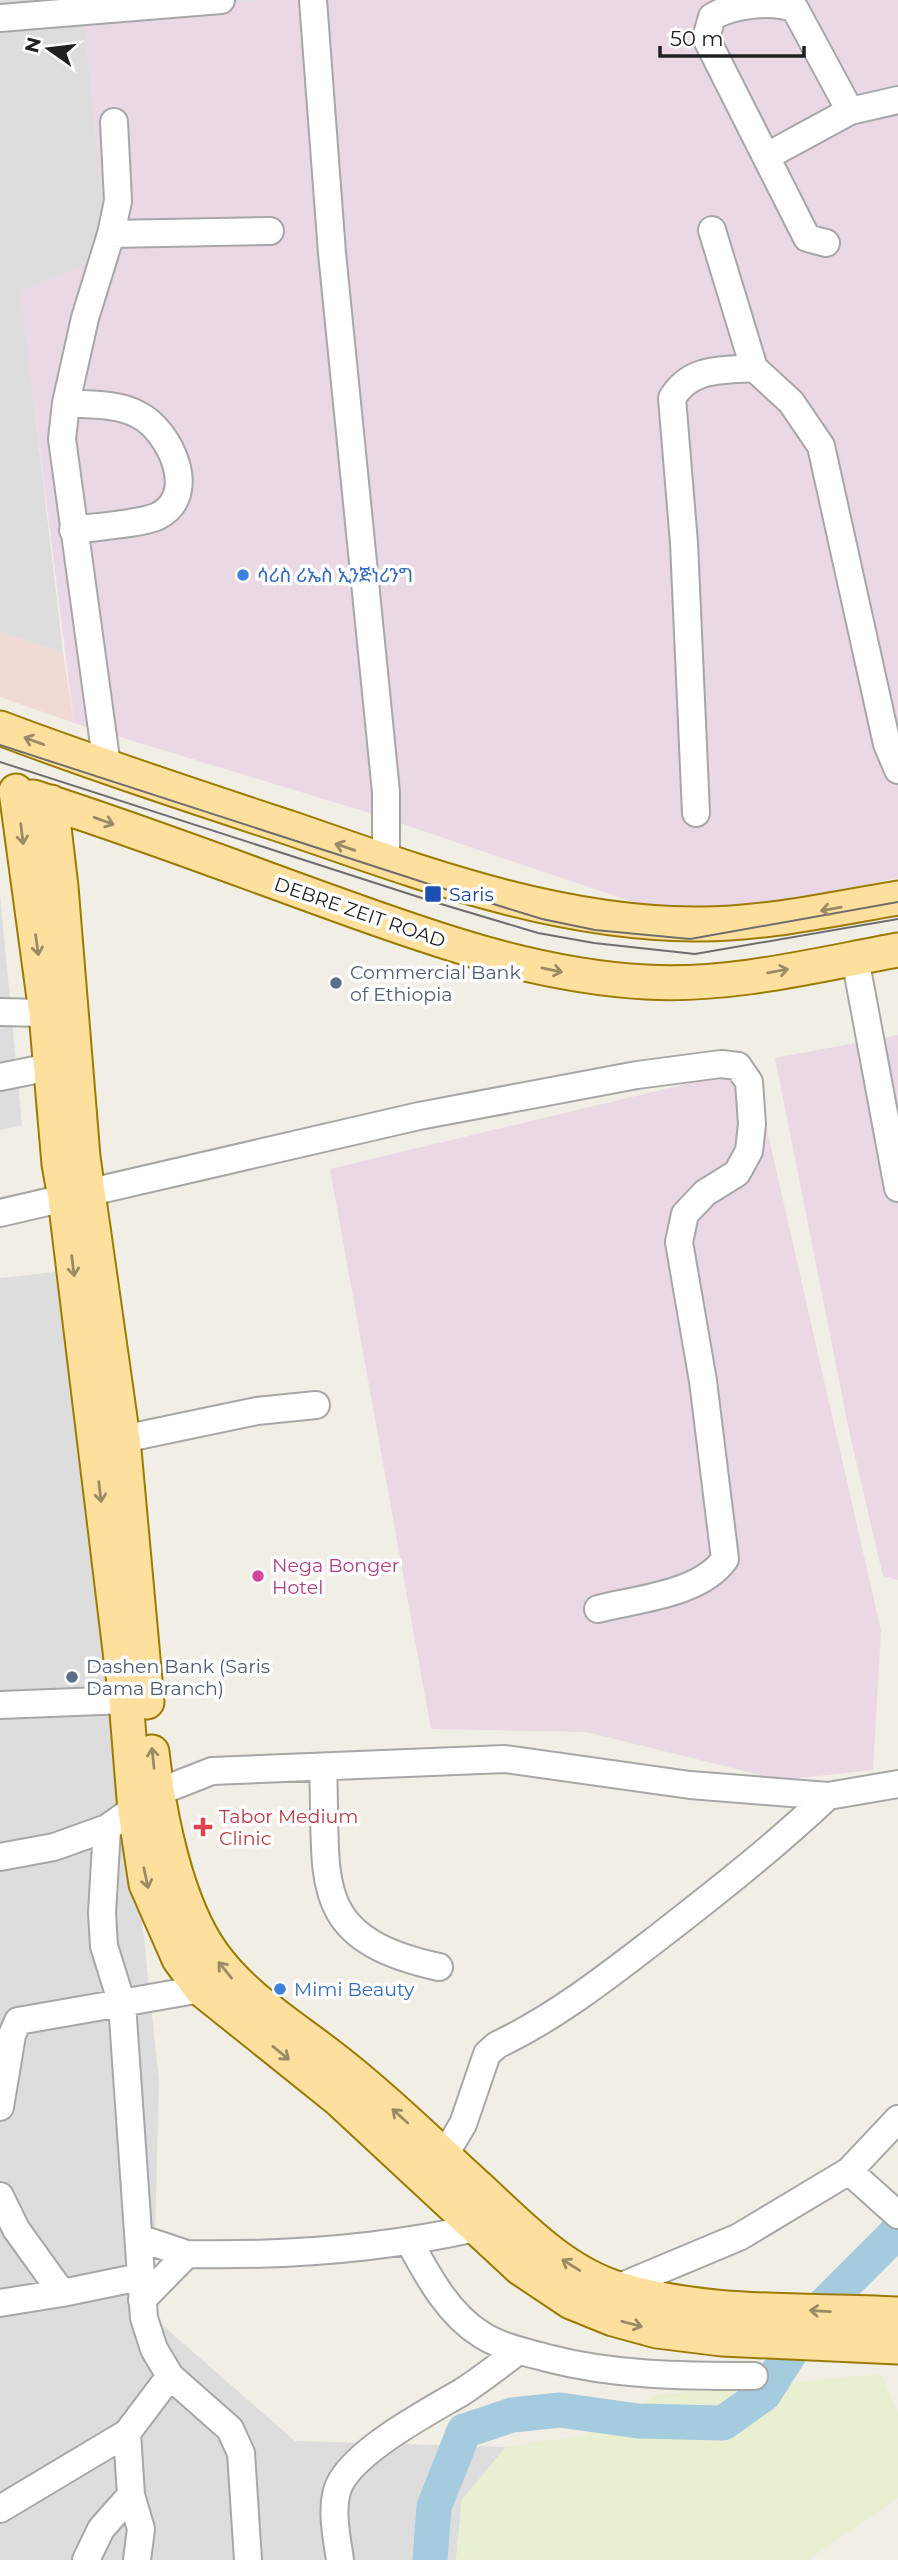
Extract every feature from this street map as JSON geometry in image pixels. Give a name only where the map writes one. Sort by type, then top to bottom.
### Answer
[{"type":"main road","points":[[0,728],[386,861],[493,895],[565,912],[622,920],[730,923],[782,918],[898,898]]},
{"type":"main road","points":[[8,788],[46,1013],[59,1164],[77,1195],[123,1438],[136,1698]]},
{"type":"main road","name":"DEBRE ZEIT ROAD","points":[[8,788],[411,931],[478,953],[564,973],[647,982],[724,980],[898,950]]},
{"type":"main road","points":[[51,802],[77,1195],[136,1698],[146,1802],[146,1884],[179,1959],[201,1989],[337,2098],[520,2268],[571,2302],[613,2319],[657,2331],[722,2339],[888,2346]]},
{"type":"main road","points":[[146,1802],[191,1917],[211,1953],[254,1999],[345,2067],[535,2240],[573,2267],[617,2288],[686,2304],[893,2314]]},
{"type":"street","points":[[313,0],[332,253],[386,792],[386,861]]},
{"type":"street","points":[[0,18],[77,6],[204,1]]},
{"type":"street","points":[[826,243],[807,238],[706,38],[712,17],[723,10],[771,2],[786,3],[795,9],[850,111]]},
{"type":"street","points":[[767,156],[850,111],[898,100]]},
{"type":"street","points":[[107,766],[62,439],[66,403],[85,318],[111,234],[119,176],[114,122]]},
{"type":"street","points":[[712,229],[754,368],[791,402],[821,446],[887,744],[898,770]]},
{"type":"street","points":[[111,234],[271,231]]},
{"type":"street","points":[[696,813],[684,543],[672,398],[681,383],[699,374],[754,368]]},
{"type":"street","points":[[66,403],[117,407],[139,414],[158,428],[174,455],[178,483],[174,501],[158,516],[74,530]]},
{"type":"street","points":[[855,958],[898,1188]]},
{"type":"street","points":[[0,1012],[46,1013]]},
{"type":"street","points":[[0,1213],[419,1116],[637,1075],[721,1064],[738,1066],[749,1082],[752,1124],[749,1151],[737,1173],[705,1193],[685,1214],[679,1242],[703,1381],[724,1559],[716,1572],[699,1584],[598,1609]]},
{"type":"street","points":[[0,1077],[50,1067]]},
{"type":"street","points":[[123,1438],[257,1411],[317,1405]]},
{"type":"street","points":[[0,1705],[136,1698]]},
{"type":"street","points":[[0,1857],[54,1847],[107,1828],[146,1802],[212,1771],[505,1759],[690,1785],[828,1796],[898,1783]]},
{"type":"street","points":[[323,1768],[328,1890],[337,1912],[373,1947],[404,1959],[439,1967]]},
{"type":"street","points":[[444,2156],[463,2124],[487,2054],[497,2045],[572,2003],[703,1903],[828,1796]]},
{"type":"street","points":[[107,1828],[102,1913],[104,1946],[122,2004],[141,2289],[148,2334],[170,2376],[230,2429],[241,2453],[248,2560]]},
{"type":"street","points":[[0,2107],[12,2035],[18,2021],[201,1989]]},
{"type":"street","points":[[617,2288],[739,2237],[853,2175],[898,2119]]},
{"type":"street","points":[[853,2175],[898,2215]]},
{"type":"street","points":[[0,2196],[16,2229],[62,2292]]},
{"type":"street","points":[[139,2238],[187,2254],[228,2255],[410,2243],[475,2228]]},
{"type":"street","points":[[410,2243],[431,2282],[457,2313],[481,2334],[518,2351],[585,2368],[650,2376],[754,2376]]},
{"type":"street","points":[[0,2304],[62,2292],[141,2289],[187,2254]]},
{"type":"street","points":[[341,2560],[335,2504],[337,2489],[346,2475],[391,2434],[490,2374],[518,2351]]},
{"type":"street","points":[[0,2509],[127,2433],[170,2376]]},
{"type":"street","points":[[127,2433],[131,2495],[141,2529],[137,2560]]},
{"type":"street","points":[[86,2560],[102,2529],[131,2495]]},
{"type":"shaded area","points":[[0,0],[267,0],[84,13],[108,256],[21,291],[63,653],[0,632]]},
{"type":"shaded area","points":[[267,0],[898,0],[898,878],[686,920],[373,814],[74,723],[20,291],[108,256],[84,13]]},
{"type":"shaded area","points":[[0,632],[63,653],[74,723],[0,697]]},
{"type":"shaded area","points":[[0,895],[22,1125],[0,1130]]},
{"type":"shaded area","points":[[898,1035],[898,1580],[883,1576],[850,1435],[775,1058]]},
{"type":"shaded area","points":[[753,1068],[881,1631],[873,1770],[781,1780],[586,1732],[431,1729],[330,1169]]},
{"type":"shaded area","points":[[73,1270],[159,2081],[153,2317],[295,2441],[506,2447],[462,2500],[456,2560],[0,2560],[0,1278]]},
{"type":"green space","points":[[881,2374],[898,2413],[898,2498],[808,2560],[456,2560],[462,2500],[506,2447],[583,2435],[658,2395]]},
{"type":"waterway","points":[[430,2560],[434,2507],[464,2431],[512,2415],[560,2410],[638,2421],[723,2423],[764,2394],[814,2315],[898,2231]]},
{"type":"tram line","points":[[0,745],[435,886],[542,919],[595,930],[690,939],[898,902]]},
{"type":"tram line","points":[[0,762],[431,901],[538,933],[594,943],[695,954],[898,919]]},
{"type":"place","name":"ሳሪስ ሪኤስ ኢንጅነሪንግ","points":[[243,575]]},
{"type":"place","name":"Saris","points":[[433,894]]},
{"type":"place","name":"Commercial Bank of Ethiopia","points":[[336,983]]},
{"type":"place","name":"Nega Bonger Hotel","points":[[258,1576]]},
{"type":"place","name":"Dashen Bank (Saris Dama Branch)","points":[[72,1677]]},
{"type":"place","name":"Tabor Medium Clinic","points":[[203,1827]]},
{"type":"place","name":"Mimi Beauty","points":[[280,1989]]}]
